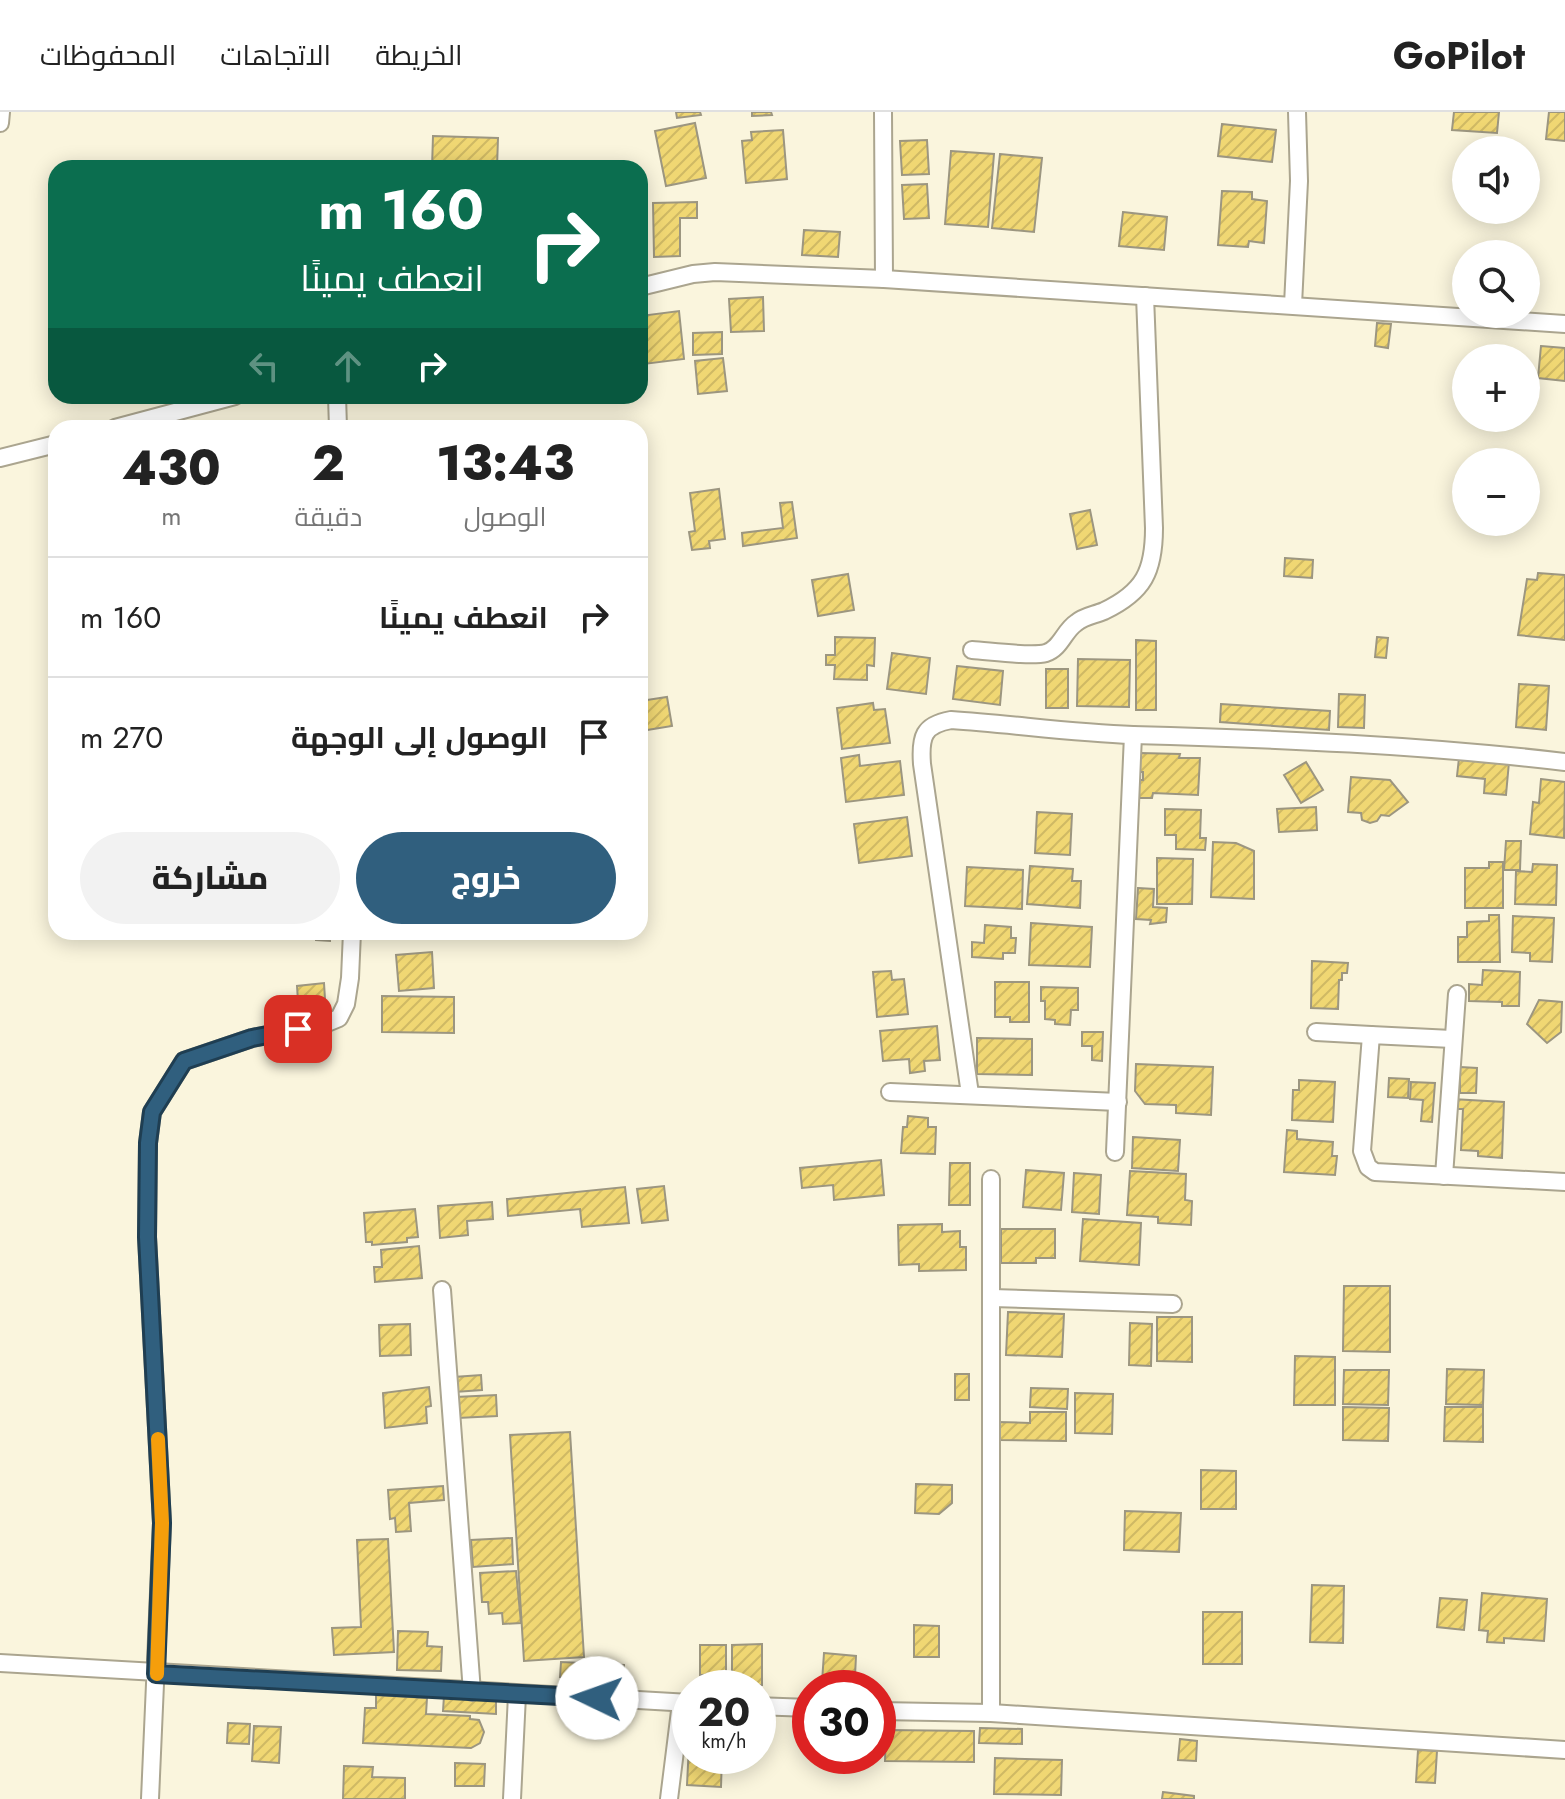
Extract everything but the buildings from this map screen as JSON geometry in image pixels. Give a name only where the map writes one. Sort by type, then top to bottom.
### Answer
[{"type":"street","points":[[0,123],[1,112]]},
{"type":"street","points":[[883,112],[884,279]]},
{"type":"street","points":[[1293,305],[1299,181],[1297,112]]},
{"type":"street","points":[[648,285],[715,272],[884,279],[1565,324]]},
{"type":"street","points":[[972,650],[1044,653],[1056,647],[1080,619],[1124,602],[1151,569],[1154,528],[1145,296]]},
{"type":"street","points":[[145,420],[205,404]]},
{"type":"street","points":[[0,458],[48,446]]},
{"type":"street","points":[[970,1094],[922,764],[923,738],[928,729],[938,723],[951,720],[1133,735],[1312,740],[1565,762]]},
{"type":"street","points":[[1115,1152],[1133,735]]},
{"type":"street","points":[[150,1799],[162,1523],[147,1237],[148,1143],[152,1112],[184,1061],[252,1038],[322,1025],[339,1018],[346,1004],[352,940]]},
{"type":"street","points":[[1444,1176],[1457,994]]},
{"type":"street","points":[[1316,1032],[1452,1039]]},
{"type":"street","points":[[1371,1035],[1363,1160],[1375,1172],[1565,1182]]},
{"type":"street","points":[[890,1092],[1118,1102]]},
{"type":"street","points":[[991,1179],[991,1713]]},
{"type":"street","points":[[442,1290],[472,1692]]},
{"type":"street","points":[[992,1298],[1173,1304]]},
{"type":"street","points":[[0,1663],[672,1702]]},
{"type":"street","points":[[512,1799],[517,1695]]},
{"type":"street","points":[[896,1711],[991,1713],[1565,1750]]},
{"type":"street","points":[[669,1799],[673,1774]]},
{"type":"slow traffic","points":[[157,1674],[162,1523],[158,1439]]},
{"type":"route","points":[[298,1029],[252,1038],[184,1061],[152,1112],[148,1143],[147,1237],[162,1523],[156,1674],[597,1698]]}]
